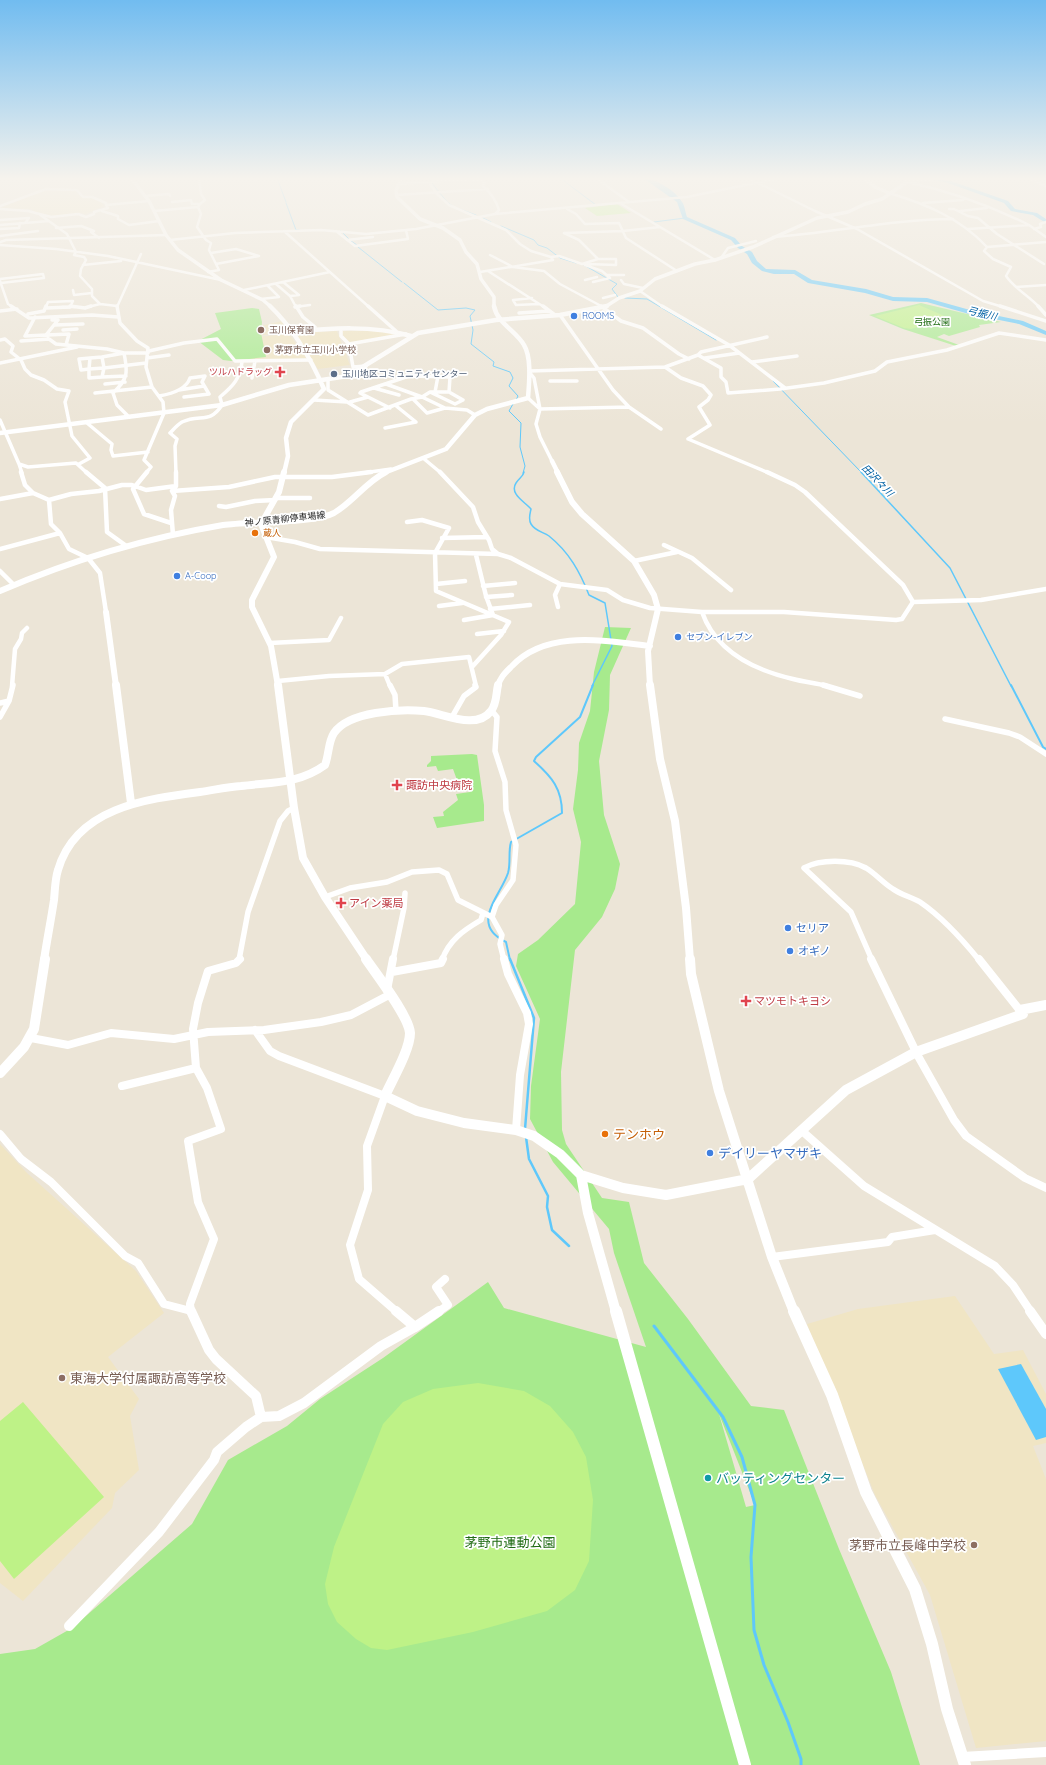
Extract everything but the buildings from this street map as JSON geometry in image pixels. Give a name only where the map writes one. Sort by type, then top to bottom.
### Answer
[{"type":"street","points":[[86,260],[80,276],[92,289],[92,296],[100,304]]},
{"type":"street","points":[[124,260],[221,280]]},
{"type":"street","points":[[192,260],[221,280],[261,299],[280,316],[311,360],[322,380],[324,389],[291,422],[286,438],[288,456],[283,476],[275,499],[260,524],[274,557],[252,600],[252,607],[270,643],[278,681],[294,808],[303,858],[325,897],[404,1016],[410,1032],[408,1045],[385,1096],[367,1146],[366,1176],[368,1190],[350,1245],[359,1278],[415,1327]]},
{"type":"street","points":[[208,272],[219,270],[214,260]]},
{"type":"street","points":[[216,264],[236,260]]},
{"type":"street","points":[[317,260],[396,331]]},
{"type":"street","points":[[474,260],[477,264],[481,279],[494,297],[494,308],[501,320],[525,346],[530,372],[528,398],[540,409],[629,406]]},
{"type":"street","points":[[502,260],[516,267],[544,271],[560,284],[604,308],[621,321],[643,328],[679,354],[689,358]]},
{"type":"street","points":[[480,272],[551,260]]},
{"type":"street","points":[[571,260],[602,271],[608,277]]},
{"type":"street","points":[[582,264],[594,260]]},
{"type":"street","points":[[582,264],[616,265],[616,260]]},
{"type":"street","points":[[662,260],[677,270]]},
{"type":"street","points":[[349,344],[472,324],[557,315],[604,308],[619,298],[641,289],[652,280],[695,264],[712,260]]},
{"type":"street","points":[[912,260],[983,301],[1046,321]]},
{"type":"street","points":[[998,260],[1011,267],[1006,276],[1016,287],[1032,299],[1046,315]]},
{"type":"street","points":[[1037,260],[1044,264]]},
{"type":"street","points":[[83,265],[128,261]]},
{"type":"street","points":[[542,262],[544,265],[544,271]]},
{"type":"street","points":[[110,263],[111,269]]},
{"type":"street","points":[[138,263],[117,306],[118,317],[126,330],[137,341],[147,346],[149,352],[146,363],[152,387],[163,402],[164,413],[144,460],[151,467],[133,489],[144,514],[170,522]]},
{"type":"street","points":[[488,271],[557,315],[598,368],[597,369],[629,406],[661,428]]},
{"type":"street","points":[[244,290],[276,284],[292,278],[330,272]]},
{"type":"street","points":[[43,274],[44,278],[1,282],[43,274]]},
{"type":"street","points":[[593,282],[608,277],[624,275]]},
{"type":"street","points":[[585,280],[597,277]]},
{"type":"street","points":[[621,280],[624,284],[641,289],[658,305],[727,345],[752,362],[783,389]]},
{"type":"street","points":[[1,282],[2,290],[8,304],[18,309],[29,318],[58,320],[90,318],[92,315]]},
{"type":"street","points":[[261,299],[299,295],[283,282]]},
{"type":"street","points":[[276,284],[290,296],[295,307],[308,323],[315,326],[298,331]]},
{"type":"street","points":[[1016,287],[1046,285]]},
{"type":"street","points":[[268,286],[279,297]]},
{"type":"street","points":[[260,287],[264,291]]},
{"type":"street","points":[[73,290],[74,295],[92,293]]},
{"type":"street","points":[[267,294],[283,290]]},
{"type":"street","points":[[603,298],[615,295]]},
{"type":"street","points":[[0,297],[5,296]]},
{"type":"street","points":[[532,298],[513,300],[516,305],[539,304]]},
{"type":"street","points":[[25,315],[44,311],[48,302],[73,300],[70,307]]},
{"type":"street","points":[[46,308],[85,308],[100,304],[117,306]]},
{"type":"street","points":[[295,307],[310,304]]},
{"type":"street","points":[[0,311],[18,309]]},
{"type":"street","points":[[519,313],[549,311]]},
{"type":"street","points":[[34,319],[92,315],[118,317]]},
{"type":"street","points":[[34,319],[25,336],[69,334],[66,345]]},
{"type":"street","points":[[46,335],[58,320]]},
{"type":"street","points":[[54,325],[83,324]]},
{"type":"street","points":[[49,332],[77,329]]},
{"type":"street","points":[[291,332],[336,330],[396,331],[408,335]]},
{"type":"street","points":[[340,331],[341,336],[349,344],[353,367],[366,366]]},
{"type":"street","points":[[698,355],[706,358],[721,368],[721,377],[726,382],[728,393],[783,389],[875,371],[887,362],[947,350],[999,333],[1043,337],[1046,340]]},
{"type":"street","points":[[46,335],[56,344],[107,349],[124,353]]},
{"type":"street","points":[[0,433],[129,418],[222,405],[289,385],[348,376],[366,366],[408,335]]},
{"type":"street","points":[[530,372],[665,367],[698,355],[701,352],[766,337]]},
{"type":"street","points":[[0,338],[5,339],[13,346],[11,352],[21,360],[25,370],[31,375],[44,380],[57,389],[68,391],[65,402],[72,436],[90,458],[79,464]]},
{"type":"street","points":[[21,341],[50,339]]},
{"type":"street","points":[[146,363],[81,370],[79,359],[124,353],[149,352],[184,343],[217,339],[235,361],[255,362],[311,360]]},
{"type":"street","points":[[0,363],[21,360],[82,346]]},
{"type":"street","points":[[124,353],[127,366],[125,382],[113,393],[117,405],[129,418]]},
{"type":"street","points":[[706,358],[738,353]]},
{"type":"street","points":[[113,377],[115,367],[114,355]]},
{"type":"street","points":[[147,358],[169,355]]},
{"type":"street","points":[[752,362],[797,356]]},
{"type":"street","points":[[102,357],[104,368],[102,377]]},
{"type":"street","points":[[90,358],[89,378],[126,376]]},
{"type":"street","points":[[222,405],[219,399],[221,395],[239,379],[243,369],[242,362]]},
{"type":"street","points":[[252,378],[255,362]]},
{"type":"street","points":[[665,367],[675,374],[707,388],[711,395],[708,400],[699,407],[710,425],[688,439],[745,462],[800,489],[903,585],[913,602]]},
{"type":"street","points":[[530,372],[534,378],[540,409],[536,424],[540,437],[572,502],[582,514],[634,561],[654,595],[658,609],[648,661],[649,679],[660,759],[675,821],[686,908],[691,974],[719,1090],[772,1257],[784,1290],[832,1395],[866,1492],[915,1590],[932,1644],[947,1709],[963,1761],[1046,1752]]},
{"type":"street","points":[[159,396],[172,394],[188,384],[190,378],[205,376],[202,382],[209,394]]},
{"type":"street","points":[[390,408],[360,393],[409,376],[450,377],[449,392]]},
{"type":"street","points":[[432,392],[438,376]]},
{"type":"street","points":[[328,379],[328,390],[368,415],[422,397],[432,392],[449,392],[463,400],[455,404],[432,392]]},
{"type":"street","points":[[550,381],[577,381]]},
{"type":"street","points":[[105,384],[125,382]]},
{"type":"street","points":[[386,384],[422,397],[445,408],[467,410],[475,415]]},
{"type":"street","points":[[177,391],[204,386]]},
{"type":"street","points":[[95,393],[152,387]]},
{"type":"street","points":[[374,388],[400,394]]},
{"type":"street","points":[[184,397],[215,393],[221,395]]},
{"type":"street","points":[[314,400],[349,402],[368,397]]},
{"type":"street","name":"神ノ原青柳停車場線","points":[[0,591],[13,584],[125,545],[224,526],[262,521],[313,518],[333,513],[376,477],[391,469],[446,449],[475,415],[487,409],[528,398]]},
{"type":"street","points":[[413,399],[427,413],[445,408]]},
{"type":"street","points":[[172,491],[176,486],[175,446],[177,438],[170,433],[184,421],[214,417],[222,405]]},
{"type":"street","points":[[385,428],[416,422],[396,405]]},
{"type":"street","points":[[0,420],[19,464],[25,485],[33,493],[49,500],[71,494],[125,484],[146,490],[176,486]]},
{"type":"street","points":[[87,423],[108,439],[112,444],[111,450],[113,456],[148,452]]},
{"type":"street","points":[[423,458],[436,467],[473,507],[478,522],[492,549],[498,554]]},
{"type":"street","points":[[19,464],[28,467],[70,462],[79,464],[105,488],[107,532],[125,545]]},
{"type":"street","points":[[172,491],[229,487],[283,476],[332,477],[391,469]]},
{"type":"street","points":[[172,491],[175,496],[172,502],[170,522],[173,535]]},
{"type":"street","points":[[0,499],[33,493]]},
{"type":"street","points":[[219,506],[226,507],[255,501],[275,499],[310,498]]},
{"type":"street","points":[[49,500],[51,524],[60,533],[69,548],[88,558],[100,573],[131,803]]},
{"type":"street","points":[[407,522],[422,520],[449,528],[442,538],[435,554],[436,591],[509,622],[504,631],[472,667]]},
{"type":"street","points":[[0,549],[60,533]]},
{"type":"street","points":[[266,537],[295,542],[320,549],[435,554],[498,554],[512,558],[560,584],[607,590],[623,600],[658,609],[702,612],[784,612],[896,620],[902,619],[913,602]]},
{"type":"street","points":[[442,538],[487,537]]},
{"type":"street","points":[[664,545],[692,558],[732,590]]},
{"type":"street","points":[[634,561],[677,552]]},
{"type":"street","points":[[476,555],[486,597],[493,615]]},
{"type":"street","points":[[0,571],[13,584]]},
{"type":"street","points":[[436,584],[465,581]]},
{"type":"street","points":[[483,586],[515,583]]},
{"type":"street","points":[[558,608],[555,595],[560,584]]},
{"type":"street","points":[[913,602],[968,600],[1046,589]]},
{"type":"street","points":[[486,597],[512,595]]},
{"type":"street","points":[[439,606],[462,603]]},
{"type":"street","points":[[490,609],[530,605]]},
{"type":"street","points":[[702,612],[707,625],[715,638],[738,658],[789,679],[827,685],[860,696]]},
{"type":"street","points":[[464,620],[493,615]]},
{"type":"street","points":[[270,643],[329,640],[341,618]]},
{"type":"street","points":[[0,717],[9,701],[14,679],[15,649],[22,639],[22,633],[27,628]]},
{"type":"street","points":[[477,634],[504,631]]},
{"type":"street","points":[[0,1073],[17,1058],[31,1038],[37,1015],[58,870],[61,858],[81,829],[104,814],[131,803],[153,798],[246,785],[291,781],[310,777],[325,765],[333,734],[342,724],[360,717],[396,711],[422,710],[469,720],[487,715],[495,706],[498,683],[502,676],[524,656],[546,644],[568,640],[585,640],[650,646]]},
{"type":"street","points":[[278,681],[324,676],[386,674],[402,664],[469,657],[476,687],[464,696],[452,717]]},
{"type":"street","points":[[386,674],[389,684],[397,697],[396,711]]},
{"type":"street","points":[[0,703],[9,701]]},
{"type":"street","points":[[492,710],[497,718],[495,751],[505,782],[506,810],[515,842],[516,872],[513,880],[496,905],[492,917],[501,940],[508,974],[527,1013],[529,1024],[520,1075],[516,1130]]},
{"type":"street","points":[[945,719],[1009,733],[1020,737],[1046,754]]},
{"type":"street","points":[[261,1417],[256,1396],[209,1350],[191,1311],[190,1304],[214,1239],[198,1202],[188,1141],[221,1129],[207,1088],[196,1068],[194,1034],[195,1015],[208,971],[236,963],[240,958],[242,932],[280,821],[288,811],[294,808]]},
{"type":"street","points":[[1022,1012],[969,946],[919,901],[899,894],[866,868],[837,863],[806,865],[804,868],[807,873],[852,912],[883,986],[916,1052],[954,1120],[966,1136],[984,1150],[1025,1178],[1046,1188]]},
{"type":"street","points":[[325,897],[350,888],[387,882],[412,872],[439,870],[447,874],[458,900],[492,917]]},
{"type":"street","points":[[31,1038],[61,1045],[68,1045],[111,1033],[133,1034],[165,1039],[215,1031],[255,1030],[322,1022],[351,1015],[388,992],[395,946],[406,909],[405,893]]},
{"type":"street","points":[[392,972],[442,963],[445,951],[449,946],[462,932],[481,920],[484,913]]},
{"type":"street","points":[[255,1030],[270,1051],[279,1056],[385,1096],[417,1111],[464,1123],[516,1130],[534,1136],[560,1154],[581,1175],[623,1188],[666,1195],[748,1179],[846,1090],[871,1074],[916,1052],[1022,1012],[1046,1005]]},
{"type":"street","points":[[122,1086],[196,1068]]},
{"type":"street","points":[[801,1130],[864,1186],[995,1266],[1013,1285],[1046,1334]]},
{"type":"street","points":[[0,1134],[21,1159],[51,1182],[125,1256],[138,1263],[164,1304],[191,1311]]},
{"type":"street","points":[[581,1175],[588,1213],[745,1765]]},
{"type":"street","points":[[772,1257],[888,1242],[892,1237],[936,1230]]},
{"type":"street","points":[[69,1626],[159,1532],[210,1466],[217,1452],[246,1427],[261,1417],[279,1416],[304,1403],[381,1346],[415,1327],[448,1305],[436,1286],[445,1279]]},
{"type":"shaded area","name":"茅野市立玉川小学校","points":[[282,321],[290,333],[278,333],[236,339],[289,334],[307,358],[242,361],[225,342],[233,339],[222,341],[217,332],[252,328]]},
{"type":"shaded area","name":"茅野市立玉川小学校","points":[[380,330],[402,335],[347,343],[341,331]]},
{"type":"shaded area","name":"茅野市立玉川小学校","points":[[337,331],[350,365],[318,369],[294,333]]},
{"type":"shaded area","name":"東海大学付属諏訪高等学校","points":[[0,1144],[27,1173],[136,1271],[164,1313],[108,1357],[139,1399],[130,1416],[139,1470],[115,1493],[112,1508],[23,1601],[0,1583]]},
{"type":"shaded area","name":"茅野市立長峰中学校","points":[[955,1296],[994,1354],[1023,1350],[1046,1394],[1046,1443],[1033,1446],[1046,1479],[1046,1741],[976,1748],[930,1595],[875,1495],[807,1324],[858,1309]]},
{"type":"green space","name":"弓振公園","points":[[921,303],[1001,322],[979,325],[980,327],[949,336],[944,334],[937,337],[959,345],[956,346],[903,329],[869,315]]},
{"type":"green space","points":[[919,305],[949,318],[911,329],[904,328],[875,316]]},
{"type":"green space","points":[[252,308],[259,309],[262,322],[261,333],[266,357],[231,361],[223,360],[198,341],[221,329],[215,313]]},
{"type":"green space","name":"茅野市運動公園","points":[[605,627],[631,628],[610,675],[609,710],[599,761],[604,815],[620,864],[615,889],[602,917],[575,950],[561,1072],[562,1130],[566,1144],[602,1198],[629,1202],[644,1263],[688,1319],[751,1406],[784,1410],[839,1549],[891,1672],[920,1765],[0,1765],[0,1654],[35,1649],[72,1628],[192,1524],[228,1460],[287,1426],[320,1399],[383,1358],[488,1282],[504,1308],[646,1347],[614,1253],[609,1229],[553,1162],[530,1119],[531,1086],[540,1019],[516,966],[518,954],[538,940],[575,904],[581,842],[573,809],[578,770],[579,743],[590,711],[594,672]],"holes":[[[719,1414],[755,1505],[746,1507]]]},
{"type":"green space","points":[[477,755],[484,805],[484,821],[437,828],[433,817],[444,816],[443,812],[458,800],[456,794],[470,792],[466,779],[457,780],[453,769],[438,771],[436,766],[427,767],[431,761],[431,756]]},
{"type":"green space","points":[[478,1383],[524,1391],[550,1406],[573,1432],[586,1457],[593,1500],[589,1561],[575,1590],[547,1611],[473,1632],[387,1650],[371,1648],[356,1639],[337,1622],[328,1604],[325,1584],[334,1547],[383,1424],[403,1402],[433,1389]]},
{"type":"green space","points":[[23,1402],[104,1497],[14,1579],[0,1561],[0,1421]]},
{"type":"water","points":[[1021,1364],[1046,1409],[1046,1437],[1036,1440],[998,1369]]},
{"type":"waterway","points":[[375,260],[402,282]]},
{"type":"waterway","name":"田沢々川","points":[[568,260],[576,263]]},
{"type":"waterway","name":"弓振川","points":[[753,260],[764,270],[774,272],[795,272],[810,282],[866,291],[893,299],[927,300],[969,312],[1021,322],[1046,333]]},
{"type":"waterway","name":"田沢々川","points":[[584,265],[617,284],[612,289],[618,297]]},
{"type":"waterway","points":[[404,283],[438,310],[466,308],[475,310],[470,316],[473,330],[471,344],[494,362],[493,366],[510,372],[513,378],[509,386],[518,396],[516,400]]},
{"type":"waterway","name":"田沢々川","points":[[625,298],[647,299],[716,340]]},
{"type":"waterway","name":"田沢々川","points":[[773,381],[862,473]]},
{"type":"waterway","points":[[513,404],[509,411],[521,423],[520,447],[525,466],[523,473]]},
{"type":"waterway","points":[[524,472],[514,487],[519,498],[531,509],[529,518],[531,524],[537,530],[549,536],[556,542],[568,556],[578,570],[589,595],[605,603],[612,646],[592,686]]},
{"type":"waterway","name":"田沢々川","points":[[861,472],[950,568],[1011,686]]},
{"type":"waterway","points":[[510,960],[506,942],[495,935],[490,927],[488,919],[490,910],[508,873],[511,842],[562,813],[562,805],[555,784],[546,772],[534,761],[536,757],[580,717],[593,685]]},
{"type":"waterway","name":"田沢々川","points":[[1011,685],[1043,747],[1046,749]]},
{"type":"waterway","points":[[510,959],[534,1018],[525,1129]]},
{"type":"waterway","points":[[526,1137],[529,1159],[548,1196],[547,1207],[552,1230],[569,1246]]},
{"type":"waterway","points":[[654,1326],[723,1417],[742,1457],[755,1505],[751,1557],[754,1630],[764,1665],[788,1722],[801,1759],[801,1765]]},
{"type":"place","name":"ROOMS","points":[[574,316]]},
{"type":"place","name":"玉川保育園","points":[[261,330]]},
{"type":"place","name":"茅野市立玉川小学校","points":[[267,350]]},
{"type":"place","name":"ツルハドラッグ","points":[[280,372]]},
{"type":"place","name":"玉川地区コミュニティセンター","points":[[334,374]]},
{"type":"place","name":"蔵人","points":[[255,533]]},
{"type":"place","name":"A-Coop","points":[[177,576]]},
{"type":"place","name":"セブン-イレブン","points":[[678,637]]},
{"type":"place","name":"諏訪中央病院","points":[[397,785]]},
{"type":"place","name":"アイン薬局","points":[[341,903]]},
{"type":"place","name":"セリア","points":[[788,928]]},
{"type":"place","name":"オギノ","points":[[790,951]]},
{"type":"place","name":"マツモトキヨシ","points":[[746,1001]]},
{"type":"place","name":"テンホウ","points":[[605,1134]]},
{"type":"place","name":"デイリーヤマザキ","points":[[710,1153]]},
{"type":"place","name":"東海大学付属諏訪高等学校","points":[[62,1378]]},
{"type":"place","name":"バッティングセンター","points":[[708,1478]]},
{"type":"place","name":"茅野市立長峰中学校","points":[[974,1545]]}]
